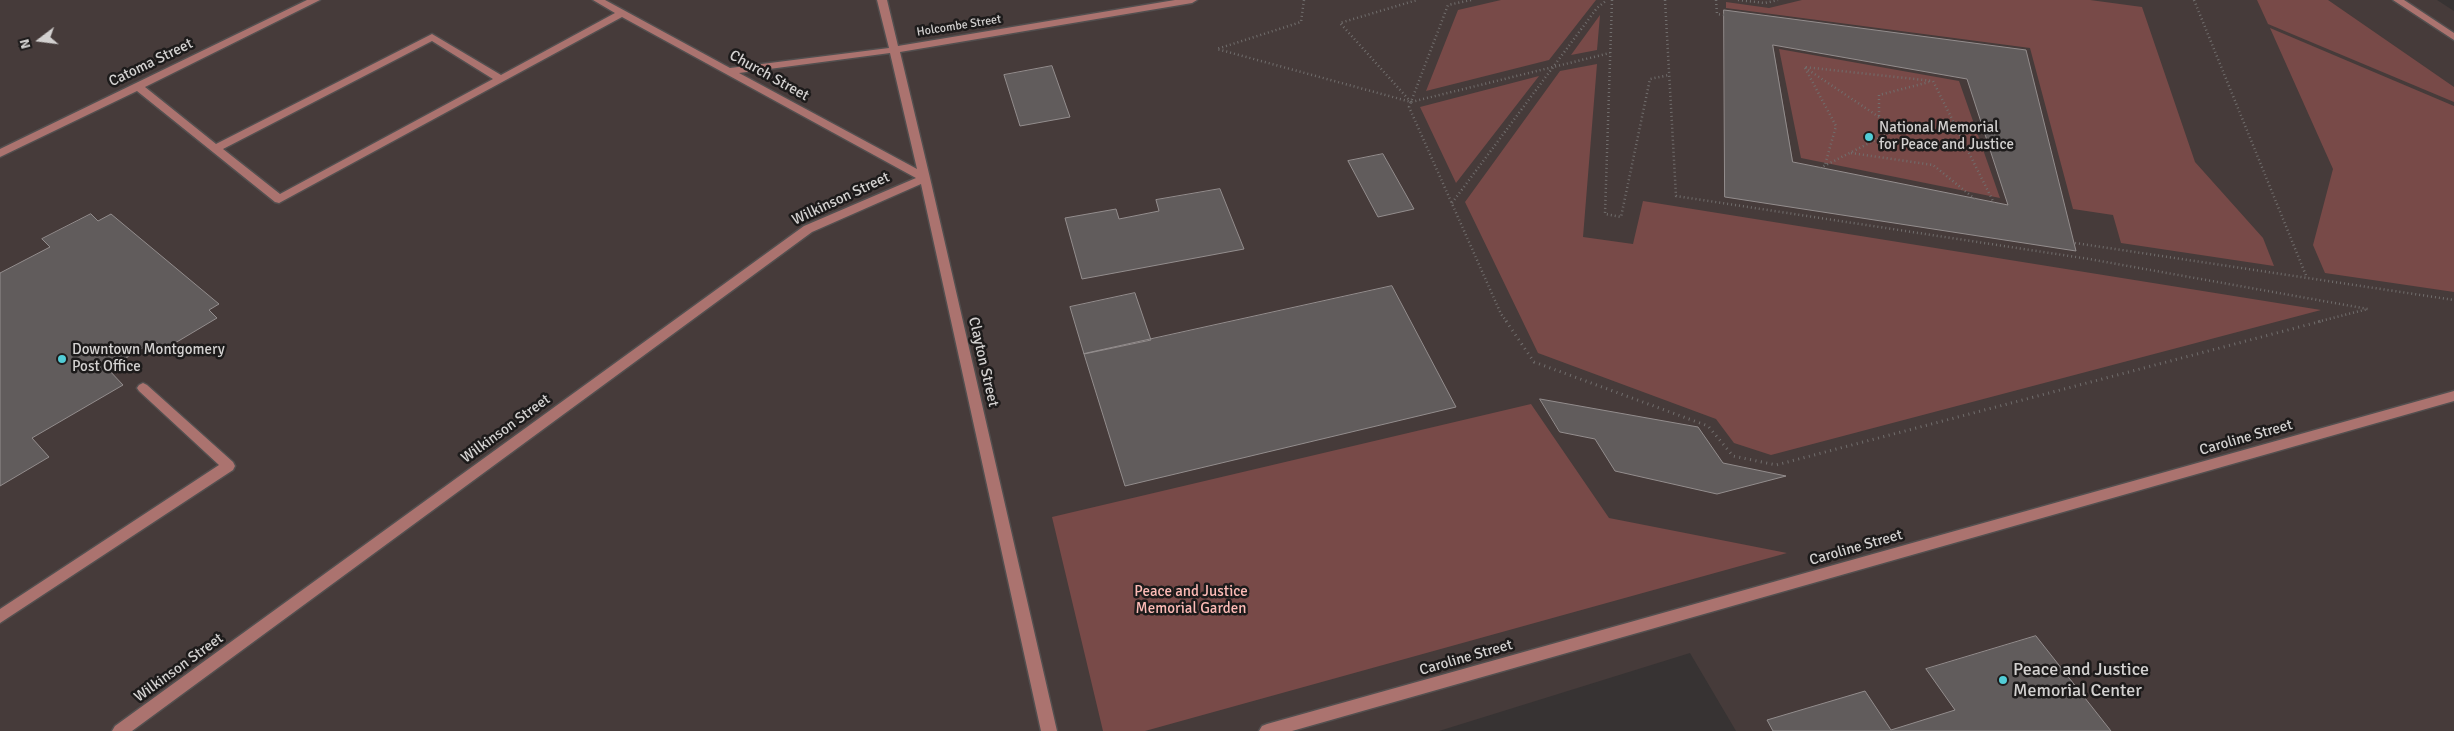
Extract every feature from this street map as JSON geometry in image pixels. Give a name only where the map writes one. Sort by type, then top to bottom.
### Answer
[{"type":"street","name":"Catoma Street","points":[[0,153],[315,0]]},
{"type":"street","name":"Church Street","points":[[598,0],[925,178]]},
{"type":"street","name":"Clayton Street","points":[[882,0],[925,178],[1049,731]]},
{"type":"street","name":"Holcombe Street","points":[[729,72],[893,50],[1192,0]]},
{"type":"street","points":[[2398,0],[2454,37]]},
{"type":"street","points":[[137,86],[279,198],[623,13]]},
{"type":"street","points":[[216,148],[432,37],[500,79]]},
{"type":"street","name":"Wilkinson Street","points":[[120,731],[808,229],[925,178]]},
{"type":"street","points":[[0,617],[228,466],[143,388]]},
{"type":"street","name":"Caroline Street","points":[[1267,731],[2454,396]]},
{"type":"path","points":[[1304,0],[1301,22],[1216,49],[1412,102],[1610,54]]},
{"type":"path","points":[[1412,102],[1340,23],[1417,0]]},
{"type":"path","points":[[1471,0],[1448,5],[1409,107],[1501,314],[1534,362],[1708,426],[1733,456],[1776,465],[2368,309],[2090,259],[1676,196],[1665,0]]},
{"type":"path","points":[[1452,204],[1597,8],[1606,0]]},
{"type":"path","points":[[1612,0],[1605,214],[1621,218],[1650,79],[1669,75]]},
{"type":"path","points":[[1716,0],[1717,14],[1724,15]]},
{"type":"path","points":[[1738,0],[1765,3],[1778,0]]},
{"type":"path","points":[[2194,0],[2307,278]]},
{"type":"path","points":[[1804,67],[1933,81]]},
{"type":"path","points":[[1804,67],[1897,129],[1820,168]]},
{"type":"path","points":[[1804,67],[1836,126],[1824,165]]},
{"type":"path","points":[[1879,117],[1879,95],[1933,81]]},
{"type":"path","points":[[1933,81],[1994,202]]},
{"type":"path","points":[[1850,153],[1933,165],[1975,199]]},
{"type":"path","points":[[2075,243],[2454,300]]},
{"type":"shaded area","points":[[0,0],[2437,0],[2454,11],[2454,731],[1736,731],[1690,653],[1439,731],[0,731]]},
{"type":"green space","points":[[1501,0],[1596,0],[1549,60],[1426,91],[1458,10]]},
{"type":"green space","points":[[1802,0],[2090,0],[2142,7],[2195,162],[2263,238],[2274,266],[2121,243],[2113,215],[2073,209],[2030,48],[1726,8],[1726,2],[1769,8]]},
{"type":"green space","points":[[2257,0],[2328,0],[2454,87],[2454,102],[2268,24]]},
{"type":"green space","points":[[1600,15],[1597,50],[1571,55]]},
{"type":"green space","points":[[2270,28],[2454,106],[2454,292],[2325,273],[2313,245],[2333,169]]},
{"type":"green space","points":[[1779,49],[1959,81],[2000,198],[1801,158]]},
{"type":"green space","points":[[1597,64],[1583,237],[1633,244],[1643,201],[2321,310],[1771,455],[1734,443],[1716,419],[1538,353],[1465,202],[1560,71]]},
{"type":"green space","points":[[1539,76],[1456,183],[1420,107]]},
{"type":"green space","name":"Peace and Justice Memorial Garden","points":[[1531,404],[1609,518],[1787,553],[1145,731],[1103,731],[1052,517]]},
{"type":"building","points":[[1724,10],[2026,50],[2076,251],[1725,197]],"holes":[[[1773,45],[1967,79],[2008,205],[1793,162]]]},
{"type":"building","points":[[1052,66],[1070,117],[1020,126],[1004,75]]},
{"type":"building","points":[[1383,154],[1414,209],[1378,217],[1348,161]]},
{"type":"building","points":[[1220,189],[1244,249],[1082,279],[1065,218],[1116,209],[1119,219],[1159,211],[1156,200]]},
{"type":"building","name":"Downtown Montgomery Post Office","points":[[91,214],[98,221],[111,214],[219,304],[209,310],[217,318],[165,349],[154,341],[108,369],[123,385],[32,438],[49,457],[0,486],[0,273],[50,247],[42,239]]},
{"type":"building","points":[[1392,286],[1456,407],[1125,486],[1084,354]]},
{"type":"building","points":[[1135,293],[1151,340],[1084,354],[1070,307]]},
{"type":"building","points":[[1540,399],[1698,427],[1723,463],[1786,476],[1717,494],[1615,471],[1595,439],[1560,432]]},
{"type":"building","name":"Peace and Justice Memorial Center","points":[[2036,636],[2111,731],[1773,731],[1767,720],[1865,691],[1891,730],[1955,710],[1926,669]]},
{"type":"place","name":"National Memorial for Peace and Justice","points":[[1869,137]]},
{"type":"place","name":"Downtown Montgomery Post Office","points":[[62,359]]},
{"type":"place","name":"Peace and Justice Memorial Center","points":[[2003,680]]}]
